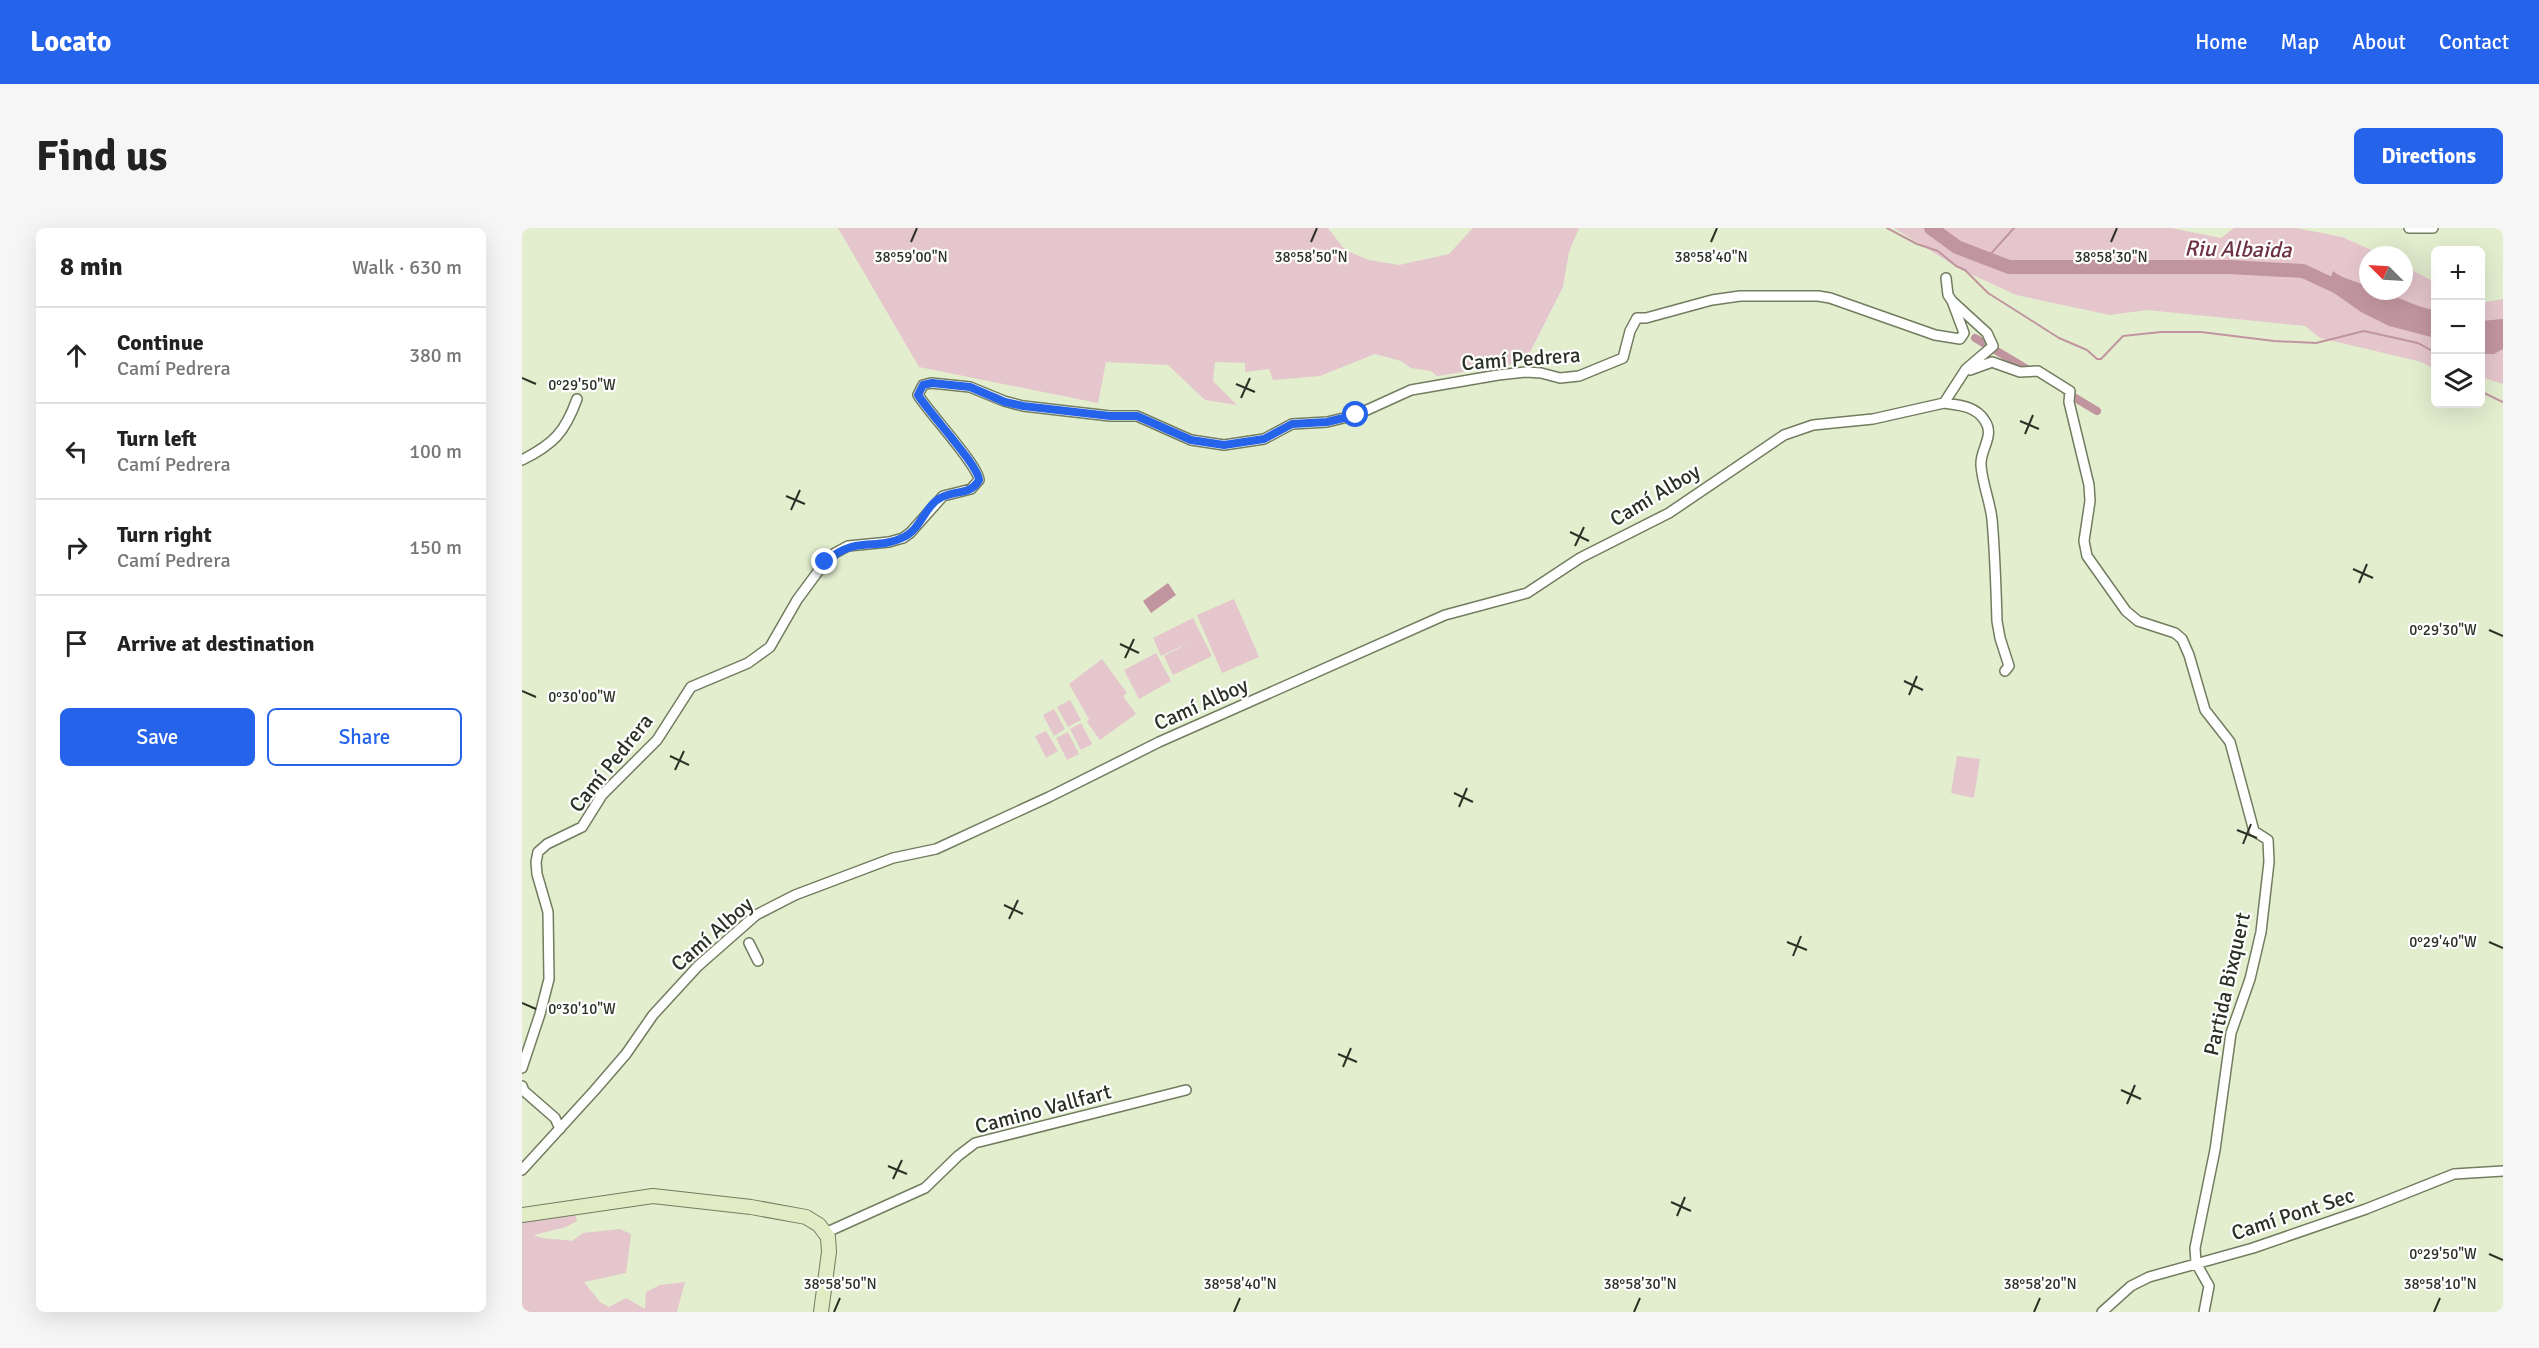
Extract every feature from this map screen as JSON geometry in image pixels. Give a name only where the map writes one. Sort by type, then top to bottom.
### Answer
[{"type":"main road","points":[[522,1215],[653,1196],[751,1207],[806,1217],[819,1225],[828,1237],[829,1252],[821,1312]]},
{"type":"street","points":[[2409,228],[2433,228]]},
{"type":"street","points":[[1944,403],[1971,364],[1993,346],[1987,333],[1952,302],[1948,295],[1946,278]]},
{"type":"street","name":"Camí Pedrera","points":[[522,1068],[549,979],[548,912],[537,874],[538,852],[547,844],[582,827],[602,795],[657,740],[691,687],[748,663],[770,647],[797,600],[825,562],[835,553],[848,546],[889,542],[903,538],[910,533],[935,502],[943,496],[961,493],[976,485],[979,480],[976,467],[946,433],[918,395],[923,385],[932,383],[970,387],[1005,402],[1023,406],[1110,416],[1137,416],[1191,440],[1224,445],[1264,439],[1292,424],[1327,422],[1356,415],[1411,390],[1429,386],[1527,372],[1560,378],[1579,376],[1623,358],[1630,331],[1637,318],[1669,313],[1712,300],[1740,296],[1830,298],[1935,335],[1960,339],[1964,333],[1952,302]]},
{"type":"street","name":"Partida Bixquert","points":[[1961,377],[1973,368],[1992,362],[2020,372],[2041,371],[2070,391],[2069,402],[2089,485],[2090,501],[2084,541],[2087,556],[2126,611],[2138,621],[2175,633],[2182,639],[2205,710],[2230,742],[2254,831],[2268,840],[2269,862],[2261,932],[2250,979],[2231,1034],[2214,1150],[2195,1248],[2196,1263]]},
{"type":"street","points":[[522,460],[557,437],[565,427],[577,399]]},
{"type":"street","points":[[1944,403],[1970,408],[1983,418],[1988,427],[1988,438],[1981,466],[1992,517],[1997,621],[2009,666],[2005,671]]},
{"type":"street","name":"Camí Alboy","points":[[522,1170],[626,1054],[653,1015],[690,974],[756,915],[795,895],[893,858],[936,849],[1159,742],[1445,615],[1527,593],[1580,558],[1669,513],[1784,435],[1824,423],[1873,419],[1944,403]]},
{"type":"street","points":[[749,944],[758,961]]},
{"type":"street","points":[[522,1086],[524,1091],[555,1118],[560,1129]]},
{"type":"street","name":"Camino Vallfart","points":[[825,1233],[925,1188],[958,1155],[975,1143],[1186,1090]]},
{"type":"street","name":"Camí Pont Sec","points":[[2102,1312],[2136,1283],[2149,1277],[2253,1248],[2376,1205],[2454,1174],[2503,1171]]},
{"type":"street","points":[[2196,1263],[2208,1286],[2204,1312]]},
{"type":"shaded area","points":[[838,228],[1328,228],[1345,250],[1369,260],[1399,265],[1449,254],[1473,228],[1579,228],[1569,252],[1563,287],[1525,362],[1437,376],[1431,371],[1411,368],[1401,361],[1375,354],[1320,376],[1273,380],[1269,369],[1245,372],[1245,363],[1215,362],[1213,381],[1237,405],[1205,400],[1168,365],[1106,362],[1098,403],[919,367]]},
{"type":"shaded area","points":[[1894,228],[2171,228],[2221,238],[2234,228],[2296,228],[2342,237],[2362,246],[2359,246],[2359,300],[2413,300],[2413,271],[2431,280],[2431,368],[2422,362],[2320,338],[2305,326],[2147,310],[2110,315],[2016,295],[1962,270]]},
{"type":"shaded area","points":[[2333,271],[2359,283],[2359,300],[2402,300],[2431,309],[2431,337],[2389,326],[2361,312],[2327,288]]},
{"type":"shaded area","points":[[2503,299],[2503,384],[2485,378],[2485,302]]},
{"type":"shaded area","points":[[2503,319],[2503,349],[2494,354],[2485,354],[2485,321]]},
{"type":"shaded area","points":[[1168,583],[1176,595],[1151,613],[1143,601]]},
{"type":"shaded area","points":[[1234,599],[1259,657],[1222,673],[1197,615]]},
{"type":"shaded area","points":[[1193,618],[1212,656],[1173,675],[1164,656],[1192,641],[1161,656],[1153,638]]},
{"type":"shaded area","points":[[1156,653],[1171,681],[1139,699],[1124,670]]},
{"type":"shaded area","points":[[1102,659],[1127,693],[1123,696],[1136,714],[1100,740],[1087,722],[1089,719],[1069,684]]},
{"type":"shaded area","points":[[1070,700],[1081,720],[1068,727],[1057,707]]},
{"type":"shaded area","points":[[1054,709],[1065,729],[1054,736],[1043,715]]},
{"type":"shaded area","points":[[1081,723],[1092,744],[1081,750],[1070,729]]},
{"type":"shaded area","points":[[1046,731],[1058,751],[1046,758],[1035,736]]},
{"type":"shaded area","points":[[1068,732],[1079,754],[1067,760],[1056,738]]},
{"type":"shaded area","points":[[1957,756],[1980,759],[1974,798],[1951,793]]},
{"type":"shaded area","points":[[575,1213],[577,1221],[566,1227],[534,1235],[572,1241],[583,1233],[620,1229],[631,1234],[626,1273],[584,1282],[600,1302],[609,1307],[626,1298],[645,1309],[646,1292],[660,1285],[685,1282],[677,1312],[522,1312],[522,1221]]},
{"type":"waterway","points":[[1887,228],[1917,244],[1938,251],[1956,266],[1965,270],[1988,293],[2059,338],[2087,350],[2097,359],[2101,359],[2123,336],[2161,332],[2201,332],[2274,341],[2316,343],[2364,331],[2418,343],[2431,350]]},
{"type":"waterway","name":"Riu Albaida","points":[[1931,228],[1957,247],[2009,267],[2229,267],[2303,271],[2344,290]]},
{"type":"waterway","points":[[1987,258],[2014,228]]},
{"type":"waterway","points":[[1975,338],[2032,372]]},
{"type":"waterway","points":[[2067,393],[2097,411]]},
{"type":"waterway","points":[[2485,393],[2503,402]]},
{"type":"route","points":[[825,562],[848,546],[889,542],[903,538],[918,524],[935,502],[943,496],[971,489],[979,480],[976,467],[946,433],[918,395],[923,385],[932,383],[970,387],[1005,402],[1023,406],[1110,416],[1137,416],[1191,440],[1207,444],[1224,445],[1264,439],[1292,424],[1327,422],[1356,415]]}]
